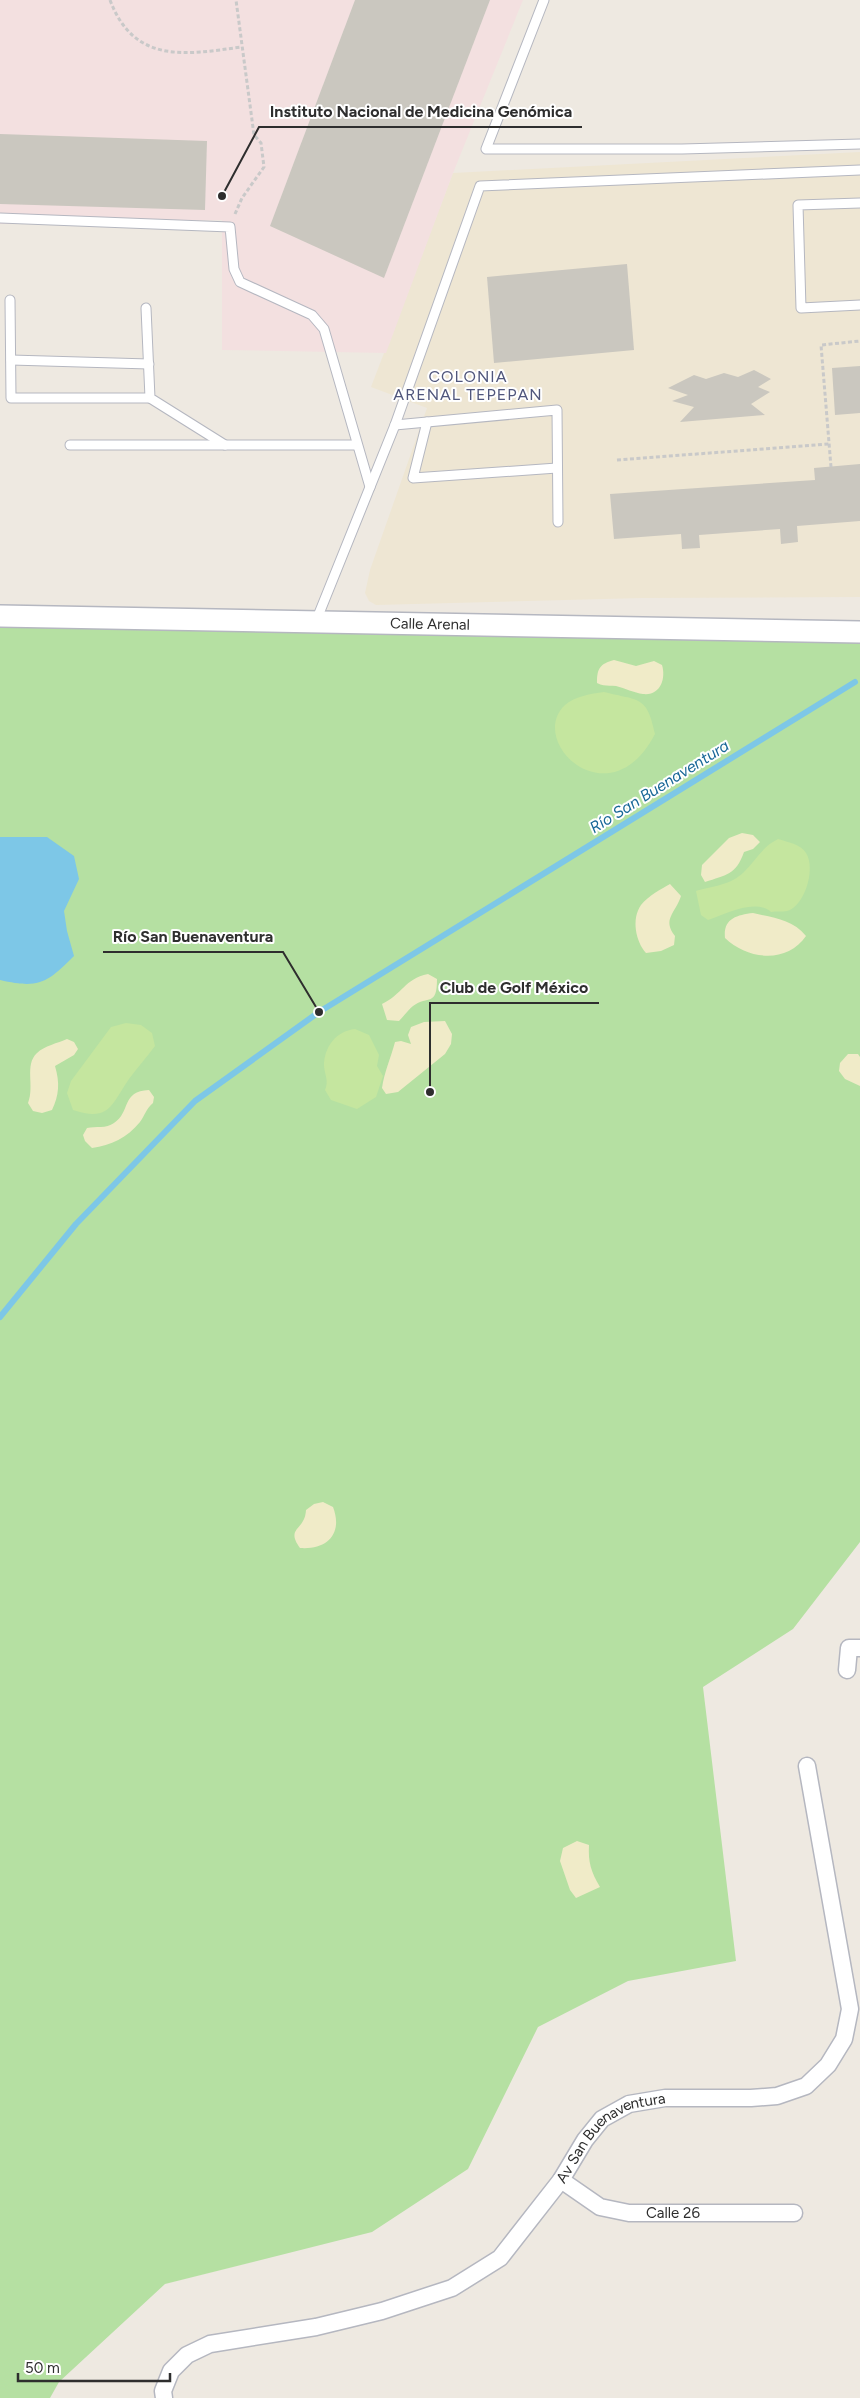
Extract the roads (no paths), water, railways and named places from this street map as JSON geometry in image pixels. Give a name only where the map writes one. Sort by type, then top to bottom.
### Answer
[{"type":"street","name":"Calle Arenal","points":[[0,616],[860,632]]},
{"type":"street","points":[[847,1670],[849,1648],[860,1648]]},
{"type":"street","name":"Av San Buenaventura","points":[[164,2398],[163,2391],[171,2371],[187,2355],[210,2344],[316,2327],[382,2311],[452,2288],[500,2258],[561,2180],[585,2140],[602,2119],[629,2104],[665,2098],[751,2098],[776,2096],[806,2086],[828,2065],[844,2039],[850,2009],[807,1766]]},
{"type":"street","name":"Calle 26","points":[[561,2180],[600,2207],[629,2214],[794,2213]]},
{"type":"lane","points":[[544,0],[486,149],[682,149],[860,144]]},
{"type":"lane","points":[[315,622],[395,425],[480,186],[860,170]]},
{"type":"lane","points":[[860,203],[798,205],[801,308],[860,305]]},
{"type":"lane","points":[[0,218],[230,227],[234,269],[240,282],[312,314],[324,329],[370,487]]},
{"type":"lane","points":[[10,300],[11,398],[150,398],[225,445]]},
{"type":"lane","points":[[146,308],[150,398]]},
{"type":"lane","points":[[11,360],[149,364]]},
{"type":"lane","points":[[395,425],[557,410],[558,522]]},
{"type":"lane","points":[[427,422],[413,478],[557,468]]},
{"type":"lane","points":[[70,445],[357,445]]},
{"type":"water","points":[[0,837],[47,837],[74,856],[79,879],[64,911],[74,956],[57,972],[42,982],[24,984],[0,980]]},
{"type":"waterway","name":"Río San Buenaventura","points":[[0,1317],[76,1224],[195,1101],[319,1012],[855,682]]},
{"type":"place","name":"Instituto Nacional de Medicina Genómica","points":[[222,196]]},
{"type":"place","name":"Río San Buenaventura","points":[[319,1012]]},
{"type":"place","name":"Club de Golf México","points":[[430,1092]]},
{"type":"district","name":"COLONIA ARENAL TEPEPAN","points":[[468,385]]}]
